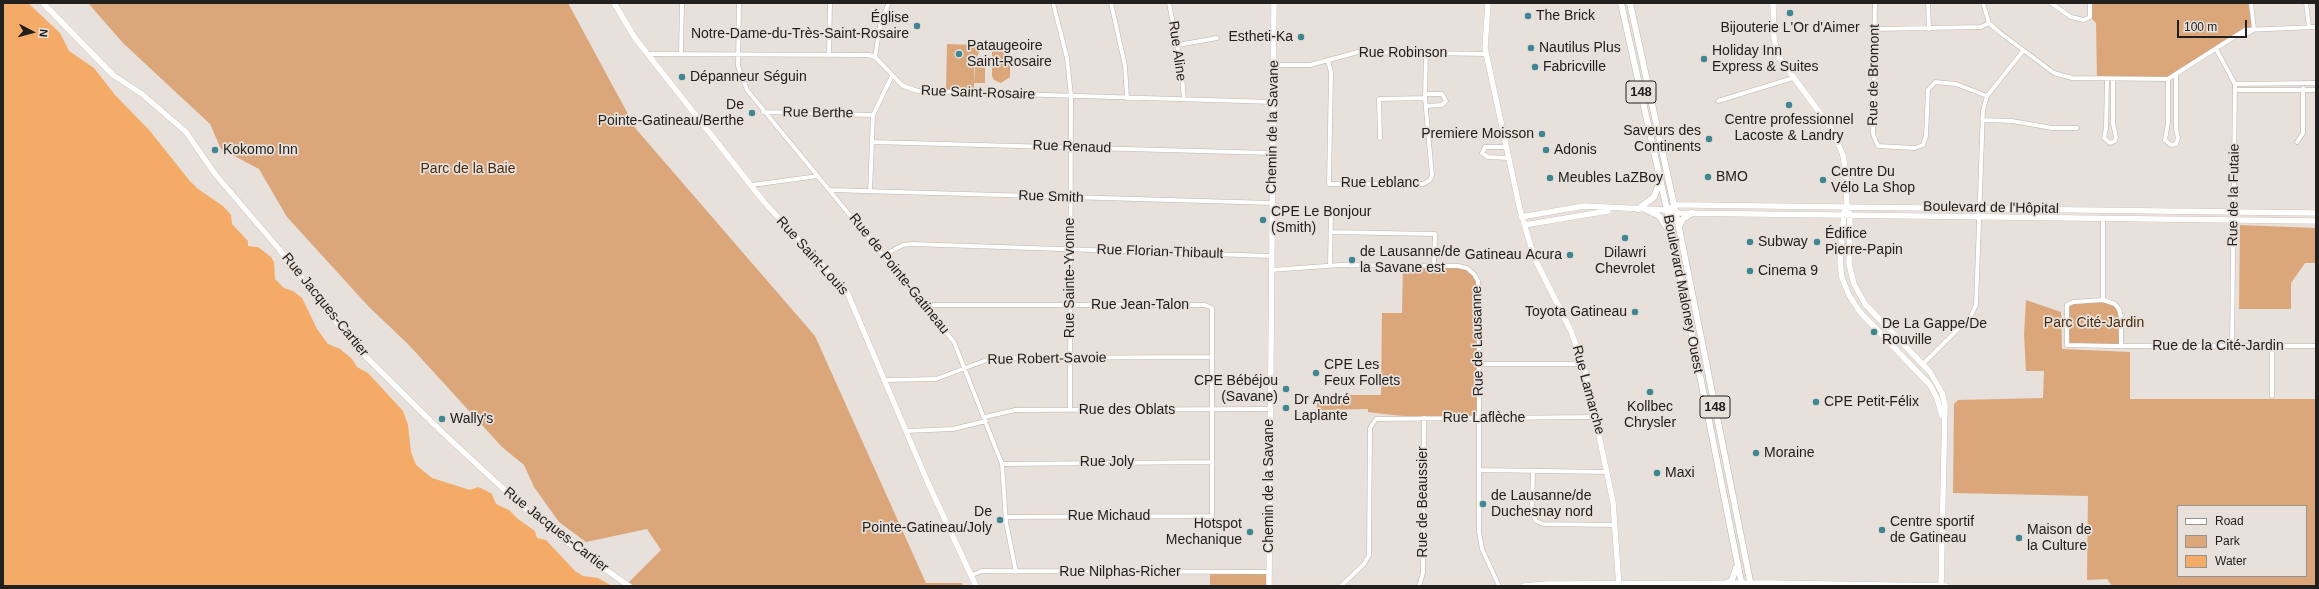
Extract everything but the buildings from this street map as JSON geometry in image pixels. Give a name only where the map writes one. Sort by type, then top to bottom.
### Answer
[{"type":"main road","name":"Boulevard Maloney Ouest","points":[[1621,3],[1667,210],[1742,585]]},
{"type":"main road","name":"Boulevard Maloney Ouest","points":[[1630,3],[1676,213],[1750,585]]},
{"type":"main road","points":[[1637,74],[1646,73]]},
{"type":"main road","points":[[1638,209],[1654,197],[1660,181]]},
{"type":"main road","points":[[1647,210],[1662,219],[1672,236]]},
{"type":"main road","points":[[1679,228],[1683,219],[1692,213]]},
{"type":"main road","points":[[1723,584],[1731,581],[1735,575],[1736,559]]},
{"type":"street","name":"Rue Jacques-Cartier","points":[[43,3],[113,75],[142,94],[186,132],[215,174],[279,249],[356,347],[511,497],[560,537],[629,586]]},
{"type":"street","name":"Rue Saint-Louis","points":[[614,3],[635,38],[752,185],[790,232],[847,292],[886,380],[906,431],[976,586]]},
{"type":"street","points":[[681,52],[682,3]]},
{"type":"street","name":"Rue de Pointe-Gatineau","points":[[739,3],[738,54],[740,72],[744,85],[764,112],[884,255],[954,342],[1002,464],[1006,517],[1016,572]]},
{"type":"street","points":[[829,54],[830,3]]},
{"type":"street","points":[[649,54],[681,52],[738,54],[829,54],[869,55],[875,58],[881,20],[889,3]]},
{"type":"street","name":"Rue Sainte-Yvonne","points":[[1053,3],[1067,58],[1071,96],[1070,410]]},
{"type":"street","points":[[1111,3],[1125,66],[1127,98]]},
{"type":"street","name":"Rue Aline","points":[[1169,3],[1178,45],[1184,100]]},
{"type":"street","name":"Chemin de la Savane","points":[[1269,586],[1269,409],[1274,3]]},
{"type":"street","name":"Rue Lamarche","points":[[1488,3],[1486,54],[1521,216],[1534,257],[1571,332],[1583,364],[1607,472],[1615,524],[1619,585]]},
{"type":"street","points":[[1773,3],[1775,44],[1781,60],[1823,117],[1838,142],[1846,174],[1847,206],[1850,215],[1849,264],[1854,284],[1861,298],[1935,379],[1942,393],[1945,405],[1941,586]]},
{"type":"street","name":"Rue de Bromont","points":[[1875,3],[1876,29],[1873,134],[1878,146],[1914,148],[1923,145],[1926,136],[1928,90],[1935,82],[1956,84],[1987,96]]},
{"type":"street","points":[[1928,3],[1929,29]]},
{"type":"street","points":[[1983,3],[1989,23],[2023,51],[2059,75],[2107,79],[2168,79],[2176,76],[2245,30],[2316,27]]},
{"type":"street","points":[[2051,3],[2072,17],[2084,20],[2090,17],[2090,3]]},
{"type":"street","points":[[2251,3],[2254,29]]},
{"type":"street","points":[[2306,3],[2309,27]]},
{"type":"street","points":[[1876,29],[1980,27],[1989,23]]},
{"type":"street","points":[[1178,45],[1217,38]]},
{"type":"street","name":"Rue de la Futaie","points":[[2216,49],[2235,84],[2232,346]]},
{"type":"street","points":[[1916,370],[1971,316],[1976,306],[1982,120],[1984,105],[1987,96],[2023,51]]},
{"type":"street","name":"Rue Robinson","points":[[1273,65],[1306,65],[1353,53],[1486,54]]},
{"type":"street","name":"Rue Leblanc","points":[[1328,60],[1331,73],[1329,184],[1423,184],[1428,182],[1432,175],[1425,96],[1426,53]]},
{"type":"street","name":"Rue Saint-Rosaire","points":[[875,58],[903,86],[918,91],[1273,102]]},
{"type":"street","points":[[870,192],[873,115],[892,76]]},
{"type":"street","points":[[2168,79],[2168,123],[2165,140],[2171,145],[2176,144],[2178,138],[2176,129],[2176,76]]},
{"type":"street","points":[[1718,101],[1793,78]]},
{"type":"street","points":[[2107,79],[2107,124],[2104,138],[2110,143],[2115,141],[2116,137],[2113,124],[2113,79]]},
{"type":"street","points":[[2235,84],[2316,83]]},
{"type":"street","points":[[2297,142],[2303,133],[2303,84]]},
{"type":"street","points":[[2235,90],[2316,90]]},
{"type":"street","points":[[1380,138],[1380,99],[1442,94],[1446,101],[1442,105],[1426,106]]},
{"type":"street","name":"Rue Berthe","points":[[764,112],[873,115]]},
{"type":"street","points":[[1982,120],[2012,121],[2052,128],[2077,128]]},
{"type":"street","name":"Rue Renaud","points":[[872,142],[1272,153]]},
{"type":"street","points":[[1506,146],[1485,147],[1482,153],[1488,157],[1509,158]]},
{"type":"street","points":[[752,185],[818,176]]},
{"type":"street","name":"Rue Smith","points":[[830,190],[1272,203]]},
{"type":"street","points":[[1667,210],[1674,205]]},
{"type":"street","name":"Boulevard de l'Hôpital","points":[[1674,205],[1980,207],[2316,213]]},
{"type":"street","name":"Boulevard de l'Hôpital","points":[[1521,216],[1584,206],[1618,209],[1667,210],[1676,213],[2316,221]]},
{"type":"street","points":[[1847,206],[1842,216],[1841,270],[1845,286],[1853,302],[1916,370],[1934,392],[1944,424]]},
{"type":"street","name":"Boulevard de l'Hôpital","points":[[1524,225],[1564,216],[1618,209]]},
{"type":"street","points":[[1330,266],[1331,213]]},
{"type":"street","points":[[2103,218],[2102,300],[2115,304],[2119,309],[2121,346]]},
{"type":"street","points":[[1330,232],[1435,234],[1434,266]]},
{"type":"street","name":"Rue Florian-Thibault","points":[[884,255],[903,245],[911,244],[1271,256]]},
{"type":"street","name":"Rue de Lausanne","points":[[1271,270],[1330,266],[1464,267],[1476,278],[1479,294],[1479,539],[1499,586]]},
{"type":"street","points":[[1853,302],[1861,298]]},
{"type":"street","name":"Rue de la Cité-Jardin","points":[[2102,300],[2073,302],[2067,305],[2067,345],[2316,346]]},
{"type":"street","name":"Rue Jean-Talon","points":[[925,305],[1210,306],[1212,310],[1212,357]]},
{"type":"street","points":[[2272,345],[2272,396]]},
{"type":"street","points":[[1212,357],[1212,462]]},
{"type":"street","name":"Rue Robert-Savoie","points":[[886,380],[936,379],[992,358],[1212,357]]},
{"type":"street","points":[[1479,364],[1583,364]]},
{"type":"street","name":"Rue des Oblats","points":[[906,431],[953,429],[1010,410],[1269,409]]},
{"type":"street","name":"Rue Laflèche","points":[[1341,586],[1364,564],[1369,555],[1370,428],[1373,422],[1379,417],[1596,417]]},
{"type":"street","name":"Rue de Beaussier","points":[[1419,586],[1423,573],[1424,418]]},
{"type":"street","name":"Rue Joly","points":[[1002,464],[1212,462]]},
{"type":"street","name":"Rue Michaud","points":[[1006,517],[1212,516],[1212,462]]},
{"type":"street","points":[[1479,470],[1607,472]]},
{"type":"street","points":[[1533,471],[1532,514],[1536,521],[1542,524],[1615,524]]},
{"type":"street","name":"Rue Nilphas-Richer","points":[[972,575],[982,571],[1268,572]]},
{"type":"street","points":[[1524,586],[1547,584],[1723,584],[1946,586]]},
{"type":"green space","name":"Parc de la Baie","points":[[88,3],[568,3],[636,129],[815,336],[926,583],[962,583],[963,586],[633,586],[628,583],[661,550],[647,529],[586,542],[559,522],[534,487],[524,465],[502,447],[408,344],[369,307],[287,217],[259,169],[221,149],[210,124],[123,43]]},
{"type":"green space","points":[[2090,3],[2251,3],[2254,29],[2248,29],[2172,78],[2097,78],[2096,23],[2090,17]]},
{"type":"green space","points":[[998,43],[1005,44],[1010,48],[1010,77],[1001,83],[994,80],[992,76],[992,48]]},
{"type":"green space","points":[[947,44],[974,45],[981,48],[974,64],[974,93],[946,93]]},
{"type":"green space","points":[[975,67],[985,67],[985,83],[974,83]]},
{"type":"green space","points":[[2240,225],[2316,228],[2316,263],[2305,263],[2291,283],[2291,309],[2239,309]]},
{"type":"green space","points":[[1403,266],[1458,266],[1467,268],[1478,281],[1479,418],[1424,418],[1368,412],[1368,409],[1317,410],[1317,395],[1381,395],[1382,313],[1402,313]]},
{"type":"green space","points":[[2026,300],[2061,312],[2062,349],[2130,352],[2130,399],[2316,399],[2316,586],[2112,586],[2107,579],[2087,580],[2088,496],[1953,493],[1954,404],[1958,400],[2043,398],[2044,371],[2026,371],[2024,334]]},
{"type":"green space","name":"Parc Cité-Jardin","points":[[2107,301],[2119,309],[2121,346],[2067,345],[2067,305],[2073,302]]},
{"type":"green space","points":[[1210,572],[1269,572],[1269,586],[1210,586]]},
{"type":"water","points":[[3,3],[28,3],[60,33],[69,51],[94,68],[115,95],[150,131],[189,180],[198,189],[223,206],[231,215],[232,224],[248,241],[248,246],[258,247],[271,257],[274,262],[275,279],[284,288],[293,291],[302,298],[317,329],[328,344],[340,349],[352,359],[357,367],[368,373],[403,411],[408,425],[411,452],[416,465],[432,478],[470,490],[478,487],[492,494],[496,504],[509,510],[518,519],[535,531],[537,538],[546,540],[575,571],[583,576],[598,578],[612,586],[3,586]]},
{"type":"place","name":"Bijouterie L'Or d'Aimer","points":[[1790,13]]},
{"type":"place","name":"The Brick","points":[[1528,16]]},
{"type":"place","name":"Église Notre-Dame-du-Très-Saint-Rosaire","points":[[917,26]]},
{"type":"place","name":"Estheti-Ka","points":[[1301,37]]},
{"type":"place","name":"Nautilus Plus","points":[[1531,48]]},
{"type":"place","name":"Pataugeoire Saint-Rosaire","points":[[959,54]]},
{"type":"place","name":"Holiday Inn Express & Suites","points":[[1704,59]]},
{"type":"place","name":"Fabricville","points":[[1535,67]]},
{"type":"place","name":"Dépanneur Séguin","points":[[682,77]]},
{"type":"place","name":"Centre professionnel Lacoste & Landry","points":[[1789,105]]},
{"type":"place","name":"De Pointe-Gatineau/Berthe","points":[[752,113]]},
{"type":"place","name":"Premiere Moisson","points":[[1542,134]]},
{"type":"place","name":"Saveurs des Continents","points":[[1709,139]]},
{"type":"place","name":"Kokomo Inn","points":[[215,150]]},
{"type":"place","name":"Adonis","points":[[1546,150]]},
{"type":"place","name":"BMO","points":[[1708,177]]},
{"type":"place","name":"Meubles LaZBoy","points":[[1550,178]]},
{"type":"place","name":"Centre Du Vélo La Shop","points":[[1823,180]]},
{"type":"place","name":"CPE Le Bonjour (Smith)","points":[[1263,220]]},
{"type":"place","name":"Dilawri Chevrolet","points":[[1625,238]]},
{"type":"place","name":"Subway","points":[[1750,242]]},
{"type":"place","name":"Édifice Pierre-Papin","points":[[1817,242]]},
{"type":"place","name":"Gatineau Acura","points":[[1570,255]]},
{"type":"place","name":"de Lausanne/de la Savane est","points":[[1352,260]]},
{"type":"place","name":"Cinema 9","points":[[1750,271]]},
{"type":"place","name":"Toyota Gatineau","points":[[1635,312]]},
{"type":"place","name":"De La Gappe/De Rouville","points":[[1874,332]]},
{"type":"place","name":"CPE Les Feux Follets","points":[[1316,373]]},
{"type":"place","name":"CPE Bébéjou (Savane)","points":[[1286,389]]},
{"type":"place","name":"Kollbec Chrysler","points":[[1650,392]]},
{"type":"place","name":"CPE Petit-Félix","points":[[1816,402]]},
{"type":"place","name":"Dr André Laplante","points":[[1286,408]]},
{"type":"place","name":"Wally's","points":[[442,419]]},
{"type":"place","name":"Moraine","points":[[1756,453]]},
{"type":"place","name":"Maxi","points":[[1657,473]]},
{"type":"place","name":"de Lausanne/de Duchesnay nord","points":[[1483,504]]},
{"type":"place","name":"De Pointe-Gatineau/Joly","points":[[1000,520]]},
{"type":"place","name":"Centre sportif de Gatineau","points":[[1882,530]]},
{"type":"place","name":"Hotspot Mechanique","points":[[1250,532]]},
{"type":"place","name":"Maison de la Culture","points":[[2019,538]]}]
